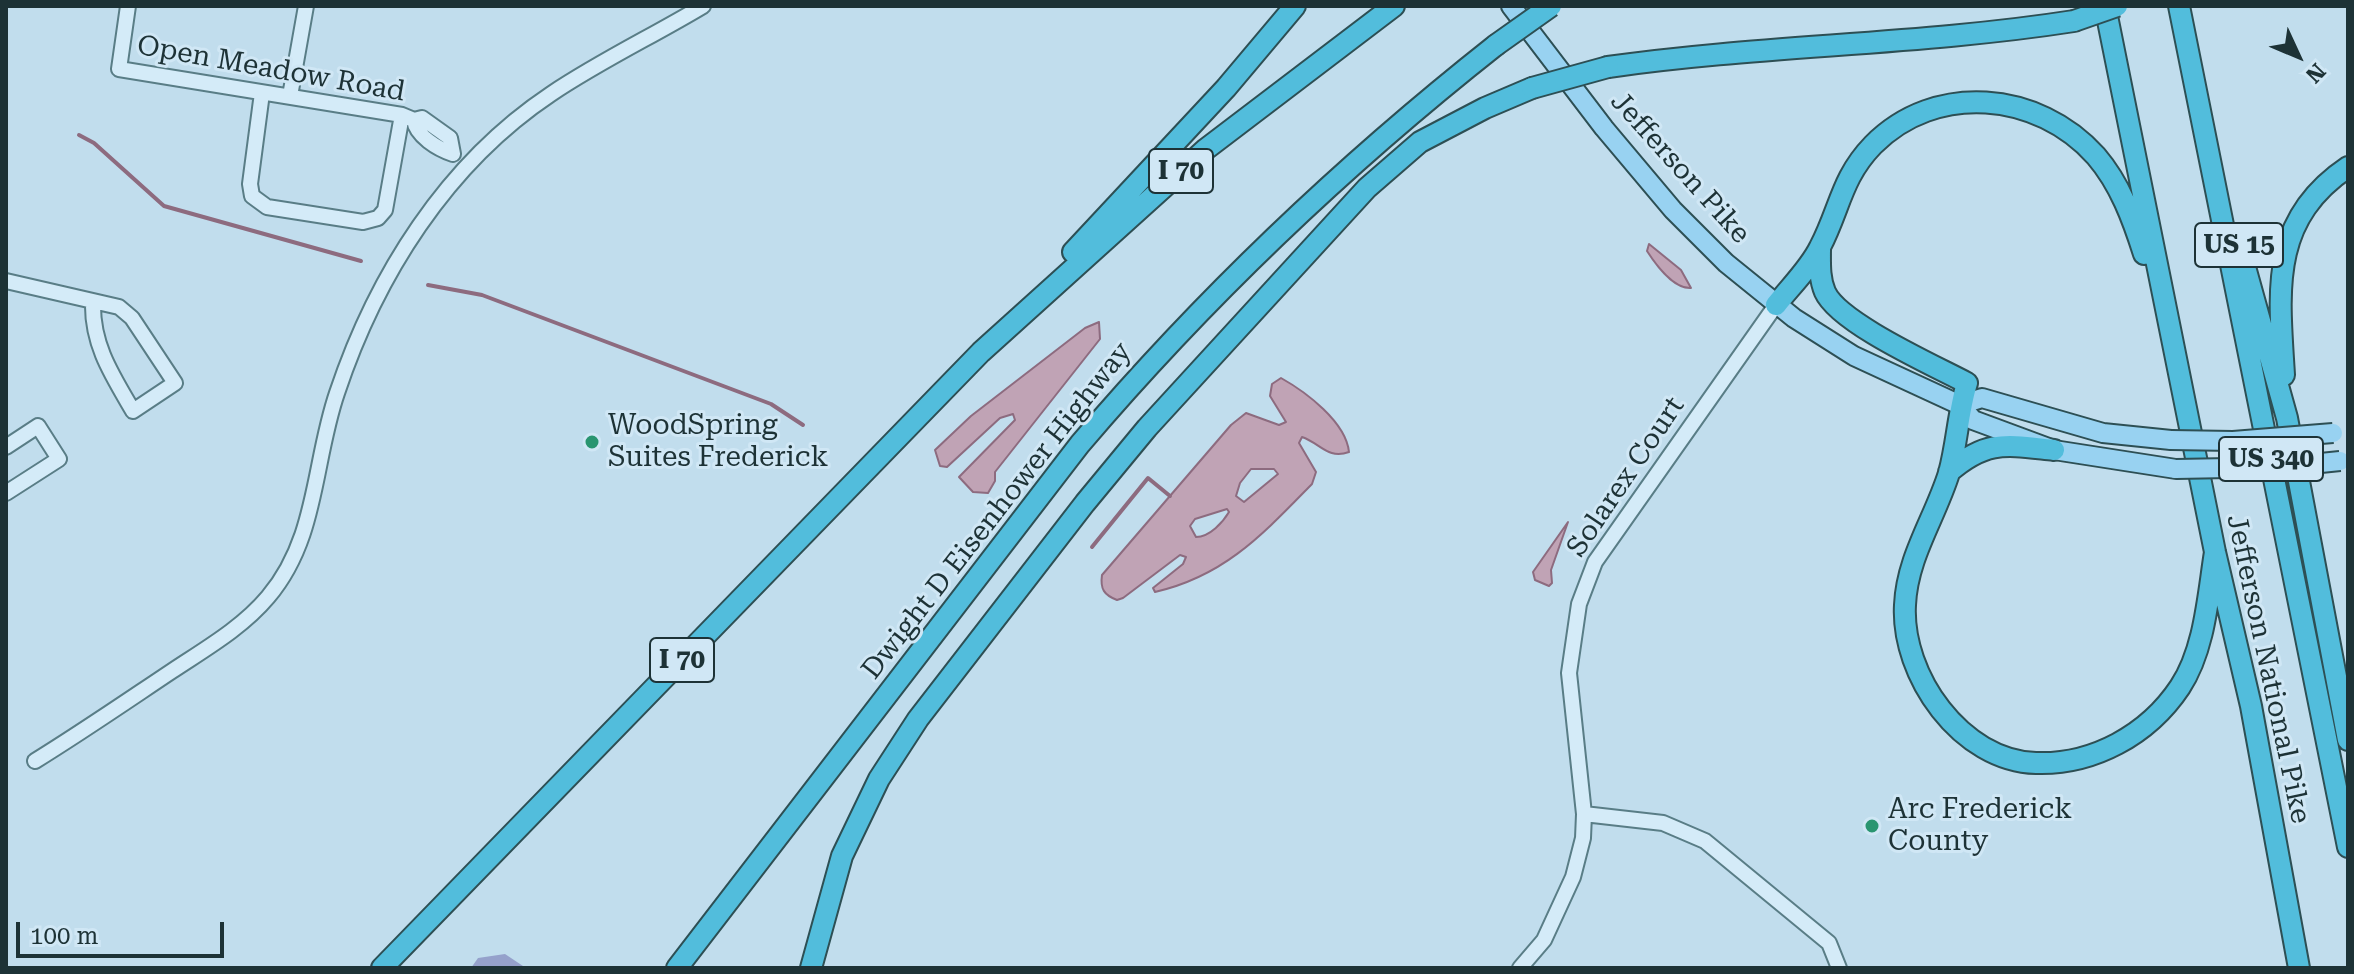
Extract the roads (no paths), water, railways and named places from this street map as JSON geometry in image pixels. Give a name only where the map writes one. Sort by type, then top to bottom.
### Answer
[{"type":"highway","points":[[981,352],[1226,88],[1295,6]]},
{"type":"highway","name":"I 70","points":[[382,968],[981,352],[1206,149],[1394,6]]},
{"type":"highway","name":"Dwight D Eisenhower Highway","points":[[677,968],[1080,444],[1146,366],[1222,286],[1358,157],[1496,45],[1551,6]]},
{"type":"highway","name":"Jefferson National Pike","points":[[2105,6],[2215,552],[2251,706],[2299,968]]},
{"type":"highway","points":[[811,968],[828,897],[855,826],[888,764],[918,719],[1147,428],[1330,225],[1412,148],[1450,125],[1532,88],[1608,67],[1671,58],[2005,31],[2074,21],[2117,6]]},
{"type":"highway","name":"Jefferson National Pike","points":[[2179,6],[2348,847]]},
{"type":"highway","name":"US 15","points":[[2192,72],[2287,418],[2348,738]]},
{"type":"highway","points":[[1776,305],[1820,248],[1851,170],[1898,123],[1957,103],[1992,102],[2015,105],[2045,117],[2069,132],[2095,156],[2118,188],[2133,218],[2172,342]]},
{"type":"highway","points":[[1222,286],[1383,159],[1396,150],[1412,148]]},
{"type":"highway","points":[[2287,418],[2279,293],[2283,258],[2308,201],[2348,167]]},
{"type":"highway","points":[[1820,248],[1820,273],[1826,293],[1844,316],[1967,383],[1960,405],[1949,472],[1910,568],[1905,606],[1907,634],[1921,682],[1933,701],[1962,730],[2002,757],[2033,764],[2077,759],[2136,735],[2181,686],[2205,620],[2215,552]]},
{"type":"highway","points":[[1949,472],[1973,453],[1990,446],[2054,450]]},
{"type":"main road","name":"Jefferson Pike","points":[[1511,6],[1604,128],[1673,210],[1776,305],[1854,356],[1960,405],[1973,420],[2054,450],[2176,469],[2282,467],[2344,461]]},
{"type":"main road","name":"Jefferson Pike","points":[[1960,405],[1982,398],[2103,433],[2171,440],[2233,441],[2340,432]]},
{"type":"street","name":"Open Meadow Road","points":[[128,6],[119,69],[408,118],[423,136],[453,154],[467,167]]},
{"type":"street","points":[[290,96],[306,6]]},
{"type":"street","points":[[35,761],[226,635],[267,599],[282,579],[306,531],[335,397],[357,337],[411,237],[443,192],[550,94],[703,6]]},
{"type":"street","points":[[262,93],[250,184],[252,196],[267,207],[363,222],[378,218],[385,210],[408,118]]},
{"type":"street","points":[[6,281],[119,307],[132,318],[175,383],[133,411],[100,354],[92,327],[93,303]]},
{"type":"street","name":"Solarex Court","points":[[1520,968],[1544,940],[1573,877],[1583,838],[1584,814],[1569,673],[1579,604],[1595,562],[1776,305]]},
{"type":"street","points":[[6,447],[38,426],[59,459],[6,493]]},
{"type":"street","points":[[1584,814],[1663,823],[1705,841],[1829,943],[1839,968]]},
{"type":"waterway","points":[[79,135],[94,143],[164,206],[361,261]]},
{"type":"waterway","points":[[428,285],[482,295],[771,404],[803,425]]},
{"type":"waterway","points":[[1092,547],[1148,478],[1170,496]]},
{"type":"place","name":"WoodSpring Suites Frederick","points":[[592,442]]},
{"type":"place","name":"Arc Frederick County","points":[[1872,826]]}]
